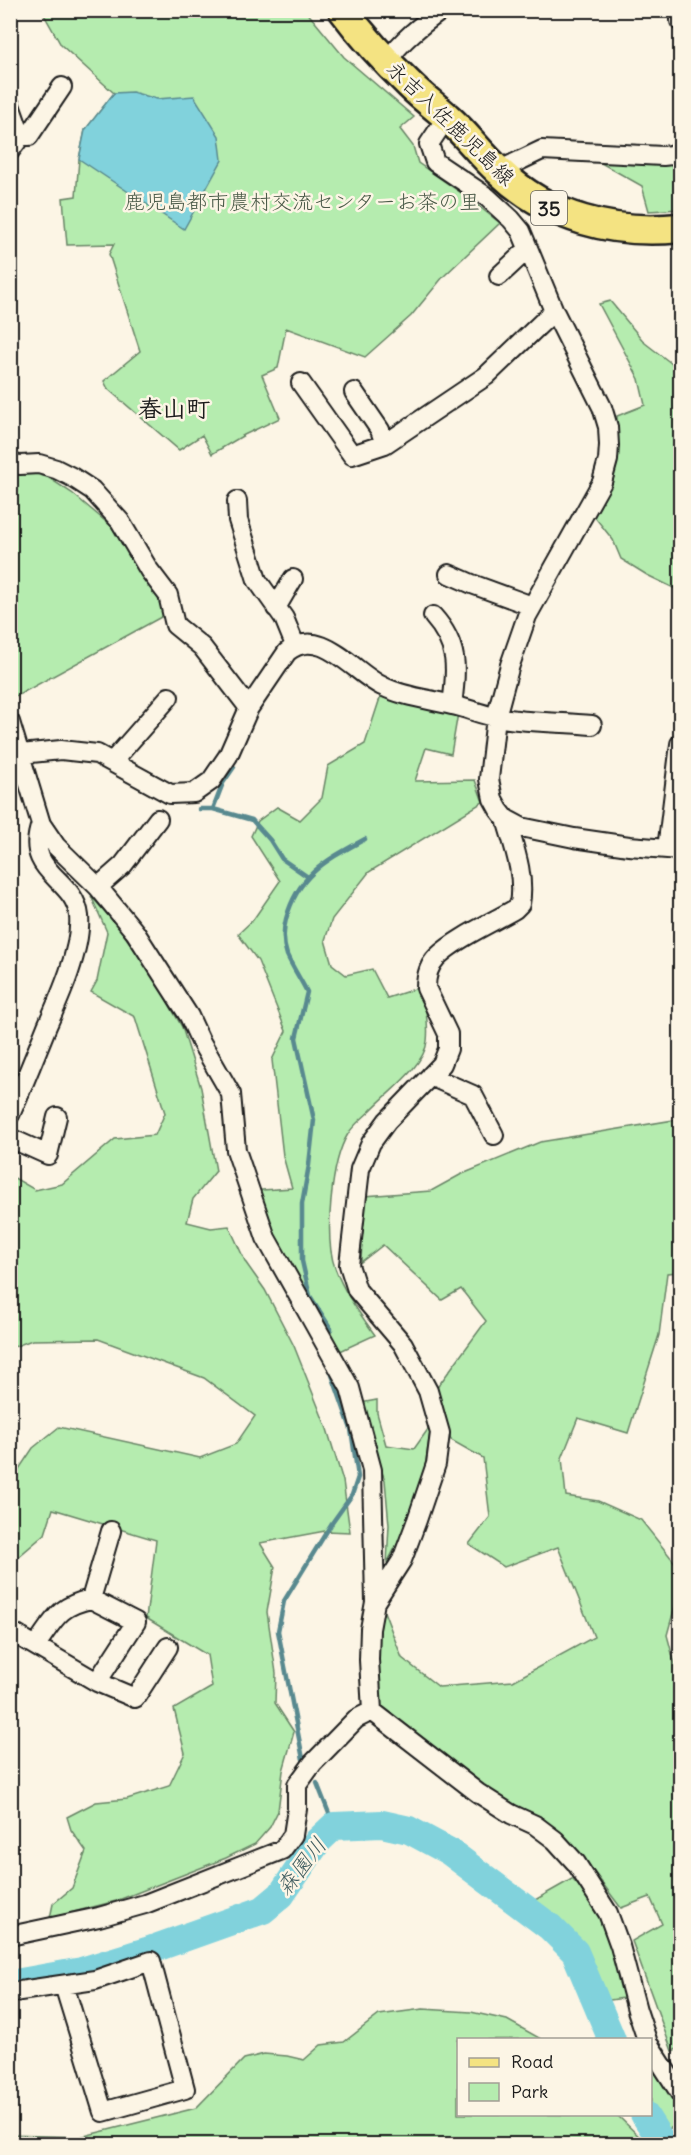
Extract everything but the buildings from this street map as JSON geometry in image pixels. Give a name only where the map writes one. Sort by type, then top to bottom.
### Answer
[{"type":"main road","name":"永吉入佐鹿児島線","points":[[343,10],[411,87],[450,119],[498,171],[543,205],[563,214],[608,225],[681,228]]},
{"type":"street","points":[[387,61],[416,28],[442,10]]},
{"type":"street","points":[[680,10],[681,21]]},
{"type":"street","points":[[21,136],[29,136],[62,87]]},
{"type":"street","points":[[10,105],[21,136]]},
{"type":"street","points":[[375,1602],[402,1560],[436,1464],[440,1432],[428,1391],[403,1344],[357,1290],[349,1265],[360,1169],[371,1143],[387,1121],[442,1064],[448,1049],[448,1034],[426,988],[431,965],[436,957],[450,947],[520,904],[522,887],[518,859],[506,819],[493,799],[489,779],[496,717],[510,665],[532,606],[596,494],[606,472],[608,460],[608,427],[602,407],[554,311],[521,231],[487,197],[435,162],[429,144],[439,129],[450,119]]},
{"type":"street","points":[[10,151],[21,136]]},
{"type":"street","points":[[498,171],[542,150],[663,156],[681,154]]},
{"type":"street","points":[[500,276],[528,249]]},
{"type":"street","points":[[300,382],[352,455],[385,444],[486,376],[554,311]]},
{"type":"street","points":[[354,392],[381,430],[385,444]]},
{"type":"street","points":[[10,463],[39,464],[56,469],[92,490],[120,520],[149,570],[168,595],[175,625],[202,647],[249,708]]},
{"type":"street","points":[[237,501],[238,520],[257,580],[284,618],[295,645]]},
{"type":"street","points":[[449,574],[532,606]]},
{"type":"street","points":[[276,608],[293,579]]},
{"type":"street","points":[[433,616],[449,636],[453,650],[456,675],[452,705]]},
{"type":"street","points":[[16,756],[61,750],[97,754],[170,794],[194,793],[211,781],[228,756],[249,708],[287,652],[295,645],[315,645],[328,648],[381,686],[416,698],[496,717],[592,725]]},
{"type":"street","points":[[112,762],[169,697]]},
{"type":"street","points":[[10,722],[16,756],[41,824],[56,846],[98,887],[135,932],[189,1016],[231,1094],[236,1150],[267,1238],[350,1388],[372,1470],[375,1602],[370,1629],[369,1660],[372,1711],[478,1793],[511,1814],[535,1825],[555,1840],[576,1863],[608,1913],[646,2038]]},
{"type":"street","points":[[506,819],[521,827],[574,838],[674,850],[681,744]]},
{"type":"street","points":[[98,887],[123,865],[158,819]]},
{"type":"street","points":[[10,1115],[62,990],[77,940],[79,915],[75,903],[45,865],[37,851],[35,839],[41,824]]},
{"type":"street","points":[[430,1076],[473,1095],[494,1135]]},
{"type":"street","points":[[10,1138],[48,1155],[57,1117]]},
{"type":"street","points":[[91,1599],[111,1531]]},
{"type":"street","points":[[36,1645],[59,1612],[74,1603],[91,1599],[136,1622],[97,1682]]},
{"type":"street","points":[[10,1631],[97,1682],[135,1698],[168,1647]]},
{"type":"street","points":[[10,1936],[99,1917],[146,1904],[282,1850],[293,1835],[297,1785],[313,1763],[356,1719],[372,1711]]},
{"type":"street","points":[[10,1994],[64,1985],[95,1980],[151,1960],[185,2089],[103,2112],[64,1985]]},
{"type":"street","points":[[652,2048],[681,2093]]},
{"type":"green space","name":"鹿児島都市農村交流センターお茶の里","points":[[42,11],[306,11],[344,57],[414,117],[400,129],[413,146],[418,163],[500,223],[443,277],[411,316],[365,357],[286,328],[278,368],[262,375],[280,418],[244,435],[212,454],[202,435],[179,450],[108,389],[104,381],[140,351],[109,254],[114,244],[67,245],[63,198],[76,196],[79,159],[85,130],[114,93],[61,45]]},
{"type":"green space","points":[[594,159],[680,160],[680,209],[649,211],[642,186]]},
{"type":"green space","points":[[610,301],[645,343],[680,370],[680,591],[621,559],[613,540],[593,515],[617,461],[617,416],[645,405],[639,379],[599,304]]},
{"type":"green space","points":[[11,469],[46,476],[72,493],[111,526],[163,599],[163,616],[13,698],[11,692]]},
{"type":"green space","points":[[381,695],[398,702],[458,713],[451,754],[426,748],[415,781],[475,780],[483,802],[369,872],[332,919],[325,940],[332,964],[346,975],[372,969],[387,998],[421,987],[427,1028],[427,1041],[420,1060],[348,1134],[337,1162],[331,1200],[332,1255],[343,1286],[375,1335],[338,1352],[246,1191],[292,1188],[283,1156],[272,1060],[286,1031],[258,961],[238,934],[253,920],[280,881],[251,836],[258,821],[277,807],[300,820],[322,798],[328,766],[365,744]]},
{"type":"green space","points":[[91,896],[120,929],[153,976],[182,1027],[201,1088],[216,1171],[193,1199],[187,1222],[211,1228],[229,1226],[246,1263],[265,1290],[294,1346],[327,1429],[343,1481],[350,1532],[325,1531],[260,1543],[275,1567],[267,1612],[276,1673],[275,1703],[294,1732],[283,1771],[278,1811],[270,1827],[255,1844],[226,1858],[116,1901],[50,1918],[53,1904],[72,1888],[86,1851],[71,1830],[67,1817],[96,1802],[127,1799],[169,1786],[185,1753],[174,1709],[212,1687],[207,1655],[146,1618],[156,1540],[53,1509],[45,1534],[18,1557],[11,1552],[11,1479],[33,1448],[59,1427],[200,1458],[236,1444],[255,1416],[204,1378],[98,1339],[32,1340],[11,1348],[11,1176],[35,1190],[62,1184],[115,1139],[155,1135],[165,1113],[135,1017],[91,992],[97,981],[107,932]]},
{"type":"green space","points":[[680,1119],[680,1272],[667,1273],[659,1335],[628,1433],[578,1418],[562,1458],[566,1496],[598,1501],[641,1520],[680,1569],[680,1588],[667,1635],[680,1683],[680,2048],[672,2051],[632,1941],[662,1924],[650,1897],[621,1908],[582,1856],[544,1819],[464,1780],[380,1706],[375,1665],[383,1609],[402,1658],[439,1687],[513,1681],[594,1637],[558,1547],[504,1567],[469,1544],[490,1517],[483,1458],[451,1440],[436,1389],[486,1321],[461,1289],[442,1300],[383,1245],[361,1262],[364,1196],[431,1191],[460,1175],[540,1142]]},
{"type":"green space","points":[[377,1400],[377,1413],[386,1445],[414,1449],[431,1425],[425,1467],[410,1520],[387,1563],[389,1525],[385,1480],[360,1403]]},
{"type":"green space","points":[[572,1879],[584,1891],[601,1919],[612,1949],[624,1998],[603,2001],[574,1938],[535,1900]]},
{"type":"green space","points":[[423,2009],[471,2012],[507,2020],[539,2038],[457,2038],[457,2116],[618,2116],[647,2144],[11,2144],[11,2135],[80,2137],[196,2108],[244,2059],[264,2054],[304,2060],[321,2045],[344,2042],[379,2015]]},
{"type":"green space","points":[[652,2069],[680,2108],[680,2124],[664,2131],[652,2109]]},
{"type":"water","points":[[132,92],[157,99],[194,96],[219,136],[222,160],[184,229],[79,159],[85,130],[114,93]]},
{"type":"waterway","points":[[213,809],[223,783],[234,767]]},
{"type":"waterway","points":[[199,809],[213,809],[252,820],[270,840],[282,859],[308,877]]},
{"type":"waterway","points":[[327,1334],[331,1329],[310,1296],[302,1261],[302,1204],[314,1120],[296,1038],[307,992],[287,955],[284,932],[291,904],[306,879],[326,862],[365,839]]},
{"type":"waterway","points":[[303,1759],[278,1631],[284,1601],[352,1495],[358,1477],[351,1429],[330,1369]]},
{"type":"waterway","points":[[317,1783],[334,1826]]},
{"type":"waterway","name":"森園川","points":[[10,1984],[82,1971],[147,1951],[263,1910],[281,1895],[318,1841],[334,1826],[382,1824],[409,1830],[450,1852],[550,1927],[575,1952],[611,2038]]},
{"type":"waterway","name":"森園川","points":[[645,2116],[663,2144]]},
{"type":"district","name":"春山町","points":[[174,408]]}]
